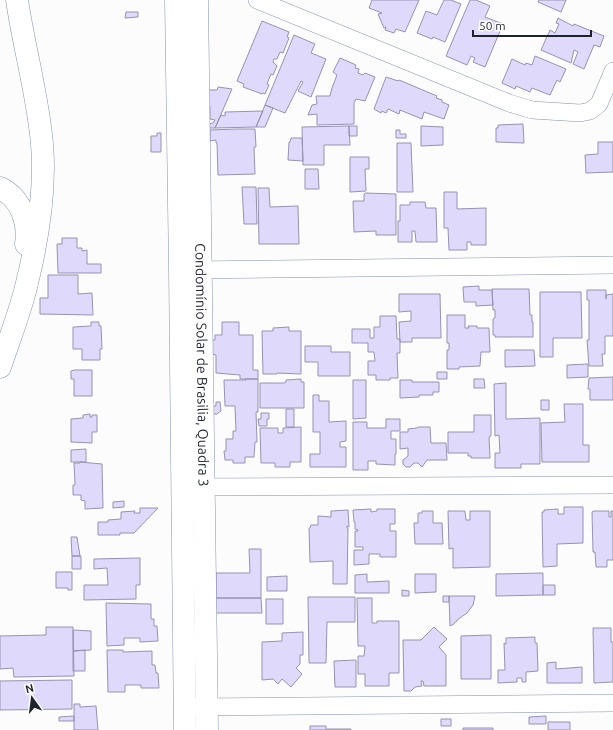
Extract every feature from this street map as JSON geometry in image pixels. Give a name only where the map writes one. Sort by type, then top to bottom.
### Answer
[{"type":"street","points":[[0,367],[27,284],[43,187],[41,138],[31,73],[17,0]]},
{"type":"street","name":"Condomínio Solar de Brasilia, Quadra 3","points":[[176,0],[191,270]]},
{"type":"street","name":"Condomínio Solar de Brasilia, Quadra 3","points":[[185,730],[193,487],[191,270],[197,0]]},
{"type":"street","points":[[257,0],[509,104],[532,110],[580,113],[590,111],[598,104],[613,71]]},
{"type":"street","points":[[0,188],[7,191],[18,202],[24,216],[27,237],[16,318]]},
{"type":"street","points":[[191,270],[613,265]]},
{"type":"street","points":[[193,487],[613,485]]},
{"type":"street","name":"Condomínio Solar de Brasilia, Quadra 3","points":[[193,487],[207,730]]},
{"type":"street","points":[[185,707],[613,703]]},
{"type":"building","points":[[372,0],[419,0],[405,32],[396,29],[394,33],[385,30],[386,27],[384,28],[378,14],[382,13],[369,8]]},
{"type":"building","points":[[444,0],[451,0],[461,4],[445,42],[417,33],[426,11],[437,15]]},
{"type":"building","points":[[470,0],[476,0],[490,6],[485,17],[503,24],[485,67],[473,62],[475,58],[471,56],[467,65],[446,56]]},
{"type":"building","points":[[539,0],[566,0],[561,12],[538,2]]},
{"type":"building","points":[[126,12],[138,12],[138,17],[125,18]]},
{"type":"building","points":[[558,18],[573,26],[574,24],[604,36],[600,47],[594,45],[584,69],[573,64],[578,52],[574,50],[571,63],[541,50],[550,30],[555,33],[559,24],[556,23]]},
{"type":"building","points":[[262,21],[289,32],[287,37],[289,38],[283,53],[280,52],[277,59],[274,59],[273,62],[277,66],[273,75],[271,74],[267,84],[269,85],[265,94],[243,87],[244,84],[237,81]]},
{"type":"building","points":[[294,35],[315,44],[311,53],[326,59],[311,97],[298,91],[303,82],[301,81],[285,113],[265,105]]},
{"type":"building","points":[[535,56],[566,69],[560,82],[557,80],[550,95],[532,88],[530,92],[516,86],[515,89],[502,83],[512,59],[525,65],[526,63],[532,65]]},
{"type":"building","points":[[340,58],[356,65],[355,68],[359,69],[358,73],[363,75],[365,73],[375,77],[365,101],[356,99],[354,103],[354,124],[317,125],[317,114],[308,115],[312,105],[317,104],[316,96],[330,96],[337,75],[333,72]]},
{"type":"building","points":[[386,77],[399,80],[437,96],[436,98],[449,105],[444,119],[424,112],[422,119],[400,110],[399,114],[388,109],[386,113],[382,111],[381,113],[374,109]]},
{"type":"building","points":[[218,87],[232,89],[215,128],[209,128],[209,124],[213,123],[215,120],[210,119],[208,90],[217,90]]},
{"type":"building","points":[[265,105],[273,108],[265,127],[256,127]]},
{"type":"building","points":[[263,111],[256,127],[215,128],[221,115],[225,116],[225,112]]},
{"type":"building","points":[[523,124],[524,143],[496,142],[496,128],[498,128],[498,125]]},
{"type":"building","points":[[349,126],[350,145],[324,145],[324,165],[303,165],[302,127]]},
{"type":"building","points":[[349,126],[357,126],[357,136],[349,136]]},
{"type":"building","points":[[421,126],[443,127],[443,145],[421,146]]},
{"type":"building","points":[[255,129],[255,174],[218,175],[217,143],[216,140],[210,141],[210,130]]},
{"type":"building","points":[[396,130],[400,130],[400,134],[406,134],[406,138],[396,138]]},
{"type":"building","points":[[157,133],[161,133],[161,152],[151,152],[151,136],[157,136]]},
{"type":"building","points":[[291,138],[302,138],[303,161],[288,160],[289,142]]},
{"type":"building","points":[[598,142],[613,142],[613,172],[586,173],[585,155],[598,154]]},
{"type":"building","points":[[397,143],[411,143],[413,192],[397,192]]},
{"type":"building","points":[[350,157],[369,157],[369,169],[365,169],[366,191],[350,192]]},
{"type":"building","points":[[305,169],[318,169],[319,189],[305,189]]},
{"type":"building","points":[[242,187],[256,187],[257,224],[244,224]]},
{"type":"building","points":[[258,188],[269,188],[270,207],[298,206],[299,244],[259,244]]},
{"type":"building","points":[[444,192],[457,192],[457,209],[486,208],[486,245],[471,245],[471,242],[467,242],[467,250],[449,250],[448,228],[444,228]]},
{"type":"building","points":[[365,193],[396,194],[396,235],[376,235],[376,231],[354,232],[353,201],[364,201]]},
{"type":"building","points":[[410,202],[425,202],[426,208],[436,208],[437,242],[416,242],[415,231],[412,231],[412,242],[398,242],[400,205],[410,205]]},
{"type":"building","points":[[62,238],[77,238],[77,248],[82,248],[82,251],[87,250],[87,264],[101,264],[101,273],[58,273],[57,244],[62,244]]},
{"type":"building","points":[[48,275],[78,275],[78,294],[92,293],[93,315],[40,314],[40,298],[48,298]]},
{"type":"building","points":[[479,286],[479,290],[492,290],[493,305],[476,306],[476,302],[464,302],[463,287]]},
{"type":"building","points":[[492,289],[529,289],[530,315],[532,315],[533,322],[533,337],[495,337],[495,335],[493,335],[493,319],[495,318],[495,310],[493,310]]},
{"type":"building","points":[[587,290],[606,290],[606,295],[613,294],[613,336],[605,336],[605,354],[602,354],[603,366],[589,366],[587,340],[589,340],[589,300],[587,300]]},
{"type":"building","points":[[540,292],[581,292],[582,338],[553,338],[553,357],[540,357]]},
{"type":"building","points":[[399,294],[440,294],[441,338],[412,338],[412,342],[400,342],[399,322],[411,321],[411,311],[399,312]]},
{"type":"building","points":[[447,315],[465,315],[465,328],[469,328],[468,326],[477,326],[477,328],[489,328],[490,352],[481,352],[480,366],[447,369],[447,350],[449,350],[449,343],[447,343]]},
{"type":"building","points":[[380,316],[396,316],[397,339],[400,339],[400,353],[397,353],[398,378],[390,378],[390,380],[376,380],[376,375],[368,375],[368,361],[375,361],[374,352],[368,352],[368,343],[352,343],[352,329],[370,329],[370,338],[374,338],[374,327],[380,327]]},
{"type":"building","points":[[91,322],[99,322],[99,326],[101,326],[102,349],[100,349],[100,360],[82,360],[82,349],[73,349],[73,327],[91,326]]},
{"type":"building","points":[[222,322],[239,322],[239,335],[253,335],[253,370],[258,370],[258,379],[240,379],[240,375],[216,373],[216,355],[212,354],[212,340],[215,340],[215,335],[222,335]]},
{"type":"building","points":[[289,327],[289,331],[301,331],[301,374],[263,374],[262,331],[273,331],[273,328]]},
{"type":"building","points":[[305,346],[331,346],[331,352],[350,352],[350,376],[318,376],[318,362],[305,362]]},
{"type":"building","points":[[505,350],[534,350],[535,366],[505,367]]},
{"type":"building","points":[[588,364],[588,377],[567,378],[567,365]]},
{"type":"building","points":[[92,370],[92,396],[74,396],[74,379],[71,379],[71,371]]},
{"type":"building","points":[[437,372],[447,372],[447,379],[437,379]]},
{"type":"building","points":[[613,377],[613,400],[590,400],[590,389],[588,389],[589,378]]},
{"type":"building","points":[[245,379],[258,379],[258,412],[256,412],[257,442],[255,442],[254,457],[245,457],[245,463],[233,463],[233,460],[225,460],[224,451],[226,451],[226,439],[233,439],[233,431],[236,431],[235,406],[225,406],[224,380],[246,380]]},
{"type":"building","points":[[301,379],[301,382],[304,382],[304,408],[260,408],[260,383],[284,383],[286,380]]},
{"type":"building","points":[[474,379],[484,379],[485,388],[474,388]]},
{"type":"building","points":[[353,380],[366,380],[366,418],[353,419]]},
{"type":"building","points":[[400,380],[412,380],[412,382],[439,382],[439,392],[433,392],[433,395],[419,395],[419,397],[400,398]]},
{"type":"building","points":[[506,383],[506,419],[540,418],[540,464],[521,464],[521,468],[495,468],[495,453],[500,453],[499,435],[495,436],[494,384]]},
{"type":"building","points":[[313,395],[319,395],[319,401],[329,401],[329,422],[346,421],[346,441],[340,442],[340,447],[346,447],[346,467],[310,467],[310,454],[320,454],[320,432],[313,432]]},
{"type":"building","points":[[541,400],[549,400],[549,410],[541,410]]},
{"type":"building","points":[[216,402],[220,402],[221,411],[217,414],[212,414],[211,406],[216,406]]},
{"type":"building","points":[[564,404],[583,404],[583,445],[589,445],[589,462],[542,462],[541,423],[565,422]]},
{"type":"building","points":[[286,409],[294,409],[294,427],[286,427]]},
{"type":"building","points":[[261,413],[269,413],[267,426],[259,426],[258,419],[261,419]]},
{"type":"building","points":[[90,414],[90,417],[92,417],[92,415],[97,415],[97,432],[92,432],[92,443],[71,442],[71,419],[83,418],[83,415]]},
{"type":"building","points":[[474,415],[491,415],[491,436],[489,437],[490,458],[471,458],[471,456],[468,456],[468,453],[448,453],[448,432],[474,432]]},
{"type":"building","points":[[386,419],[400,419],[400,431],[391,431],[391,439],[396,439],[395,465],[376,464],[376,461],[368,461],[368,470],[353,470],[353,422],[367,422],[367,428],[386,428]]},
{"type":"building","points":[[301,427],[301,462],[290,462],[290,467],[275,467],[275,463],[261,463],[260,428],[278,428],[278,433],[283,433],[283,428]]},
{"type":"building","points":[[430,427],[431,443],[446,443],[447,460],[427,460],[422,467],[418,463],[414,463],[410,467],[406,467],[403,464],[403,460],[408,456],[408,448],[400,449],[400,432],[408,432],[408,429]]},
{"type":"building","points":[[86,449],[86,462],[71,462],[71,450]]},
{"type":"building","points":[[80,462],[102,464],[103,508],[85,509],[85,501],[81,500],[81,495],[73,495],[73,485],[75,485],[74,463]]},
{"type":"building","points":[[124,501],[124,507],[113,508],[113,502]]},
{"type":"building","points":[[564,507],[583,507],[583,543],[557,544],[557,566],[543,567],[542,512],[544,512],[544,510],[558,509],[558,514],[564,514]]},
{"type":"building","points":[[140,508],[158,508],[134,533],[120,533],[120,535],[98,535],[98,522],[108,522],[108,520],[121,519],[121,512],[135,511],[134,513],[140,513]]},
{"type":"building","points":[[371,509],[371,512],[377,511],[377,509],[395,509],[395,524],[390,524],[390,531],[396,531],[396,557],[380,557],[380,554],[369,554],[369,564],[354,565],[354,550],[363,550],[363,547],[355,547],[355,531],[358,530],[355,529],[353,510]]},
{"type":"building","points":[[348,510],[349,527],[347,526],[347,584],[333,584],[333,561],[310,562],[309,528],[311,525],[318,525],[318,516],[331,517],[331,511]]},
{"type":"building","points":[[422,511],[433,511],[433,523],[442,523],[443,544],[415,544],[414,523],[418,523],[418,513],[422,513]]},
{"type":"building","points":[[448,511],[465,511],[466,520],[470,520],[470,511],[490,511],[490,567],[453,568],[453,548],[449,549]]},
{"type":"building","points":[[609,511],[609,517],[611,517],[611,511],[613,511],[613,560],[607,560],[607,567],[596,567],[595,552],[593,552],[592,512]]},
{"type":"building","points":[[71,537],[77,537],[80,556],[72,556]]},
{"type":"building","points":[[249,549],[261,549],[261,598],[216,598],[216,573],[250,573]]},
{"type":"building","points":[[72,556],[81,556],[81,569],[72,569]]},
{"type":"building","points":[[140,558],[140,585],[136,585],[136,599],[84,600],[84,585],[108,585],[107,568],[94,569],[94,559]]},
{"type":"building","points":[[56,572],[72,572],[72,590],[68,590],[68,588],[56,588]]},
{"type":"building","points":[[543,573],[543,595],[496,596],[496,574]]},
{"type":"building","points":[[367,574],[367,582],[389,581],[389,593],[355,593],[355,575]]},
{"type":"building","points":[[415,574],[436,574],[436,592],[415,593]]},
{"type":"building","points":[[287,576],[287,591],[267,591],[267,577]]},
{"type":"building","points":[[543,585],[555,585],[555,595],[543,595]]},
{"type":"building","points":[[402,590],[409,591],[409,596],[402,596]]},
{"type":"building","points":[[443,596],[449,596],[449,602],[443,602]]},
{"type":"building","points":[[449,596],[475,596],[473,605],[467,613],[450,626]]},
{"type":"building","points":[[308,597],[355,597],[355,622],[327,622],[326,663],[309,663]]},
{"type":"building","points":[[216,598],[261,598],[262,613],[216,613]]},
{"type":"building","points":[[357,598],[372,598],[372,623],[377,623],[377,621],[399,621],[399,673],[389,673],[389,686],[365,686],[365,674],[358,674],[358,656],[364,656],[365,646],[358,646]]},
{"type":"building","points":[[266,599],[283,599],[283,624],[266,624]]},
{"type":"building","points":[[106,603],[151,604],[151,619],[154,619],[154,626],[157,626],[158,641],[140,642],[140,638],[124,638],[124,645],[107,646]]},
{"type":"building","points":[[46,627],[73,627],[74,676],[14,677],[13,668],[0,669],[0,636],[46,635]]},
{"type":"building","points":[[434,627],[447,639],[439,647],[446,655],[446,686],[424,686],[423,681],[421,681],[422,686],[415,687],[411,691],[404,691],[403,640],[421,640]]},
{"type":"building","points":[[593,628],[611,628],[611,642],[613,642],[613,682],[594,683]]},
{"type":"building","points":[[73,630],[91,631],[91,650],[73,651]]},
{"type":"building","points":[[303,632],[303,655],[300,655],[300,664],[296,668],[302,674],[291,687],[282,679],[278,684],[273,679],[262,680],[262,642],[282,641],[282,633]]},
{"type":"building","points":[[491,635],[491,679],[461,679],[461,636]]},
{"type":"building","points":[[535,637],[535,643],[537,643],[538,671],[526,672],[526,682],[522,682],[522,678],[517,678],[517,682],[498,683],[498,670],[505,670],[504,643],[506,644],[506,638]]},
{"type":"building","points":[[85,650],[85,671],[73,671],[73,651]]},
{"type":"building","points":[[107,650],[123,650],[123,652],[152,651],[152,665],[155,665],[156,673],[158,673],[159,688],[141,688],[141,685],[125,685],[125,692],[108,692]]},
{"type":"building","points":[[356,660],[356,687],[335,687],[334,661]]},
{"type":"building","points":[[556,662],[556,669],[582,667],[582,683],[547,683],[547,663]]},
{"type":"building","points":[[72,680],[72,709],[0,710],[0,681]]},
{"type":"building","points":[[74,704],[80,704],[80,707],[96,706],[98,730],[74,730]]},
{"type":"building","points":[[74,716],[74,721],[59,721],[59,717]]},
{"type":"building","points":[[546,716],[546,724],[529,724],[529,717]]},
{"type":"building","points":[[441,719],[451,719],[451,726],[441,726]]},
{"type":"building","points":[[548,722],[570,722],[570,730],[548,730]]},
{"type":"building","points":[[310,726],[326,726],[326,729],[351,730],[310,730]]},
{"type":"building","points":[[463,728],[493,728],[493,730],[463,730]]}]
